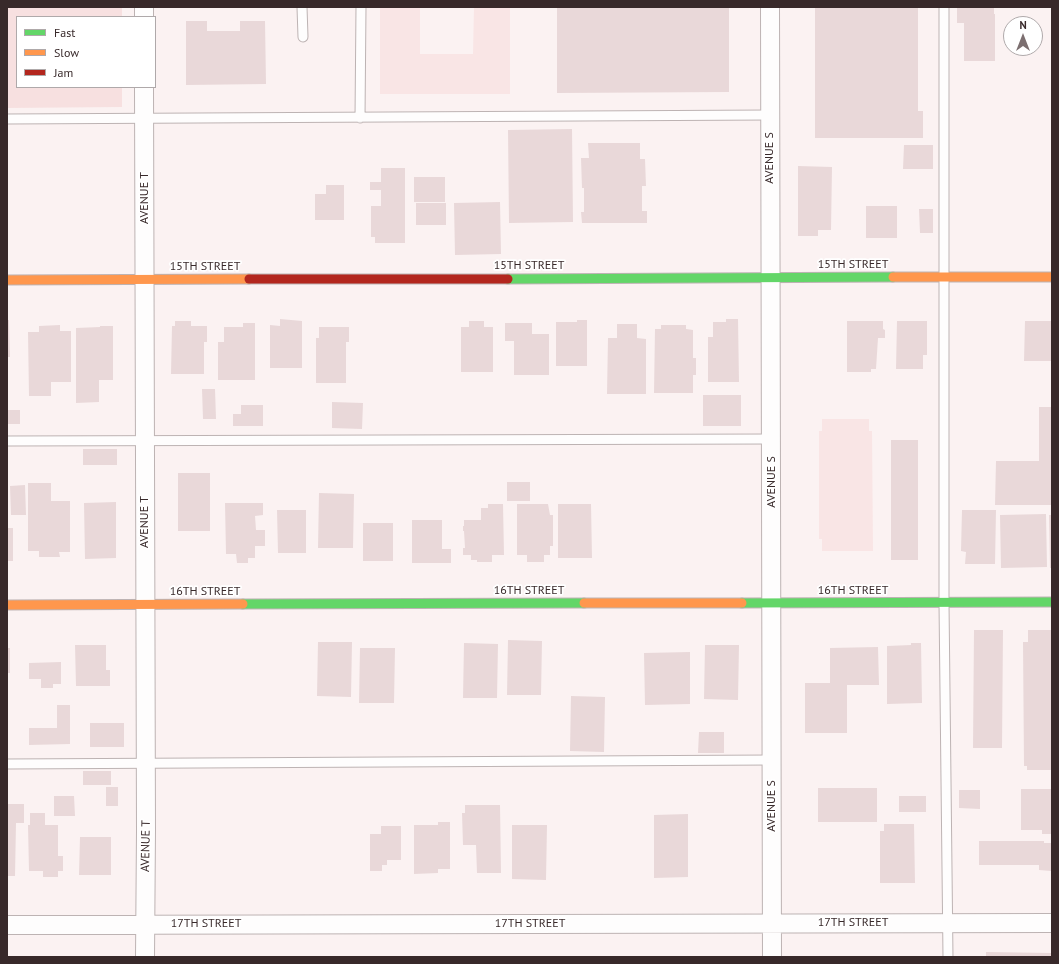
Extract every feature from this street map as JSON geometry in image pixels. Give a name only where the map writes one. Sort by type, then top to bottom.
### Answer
[{"type":"street","name":"AVENUE S","points":[[770,7],[772,957]]},
{"type":"street","name":"AVENUE T","points":[[144,88],[146,604],[145,957]]},
{"type":"street","name":"15TH STREET","points":[[7,280],[1052,276]]},
{"type":"street","name":"16TH STREET","points":[[7,604],[1052,602]]},
{"type":"street","name":"17TH STREET","points":[[7,925],[1052,923]]},
{"type":"lane","points":[[302,7],[303,37]]},
{"type":"lane","points":[[360,118],[361,7]]},
{"type":"lane","points":[[944,7],[944,603],[948,957]]},
{"type":"lane","points":[[7,119],[770,115]]},
{"type":"lane","points":[[7,441],[771,439]]},
{"type":"lane","points":[[7,764],[772,760]]},
{"type":"shaded area","points":[[7,7],[122,7],[122,16],[16,16],[16,88],[122,88],[122,107],[7,108]]},
{"type":"shaded area","points":[[380,7],[420,7],[420,54],[473,54],[474,7],[510,7],[510,94],[380,94]]},
{"type":"shaded area","points":[[822,419],[869,419],[869,431],[872,431],[873,551],[822,551],[822,539],[819,539],[819,431],[822,431]]},
{"type":"building","points":[[557,7],[729,7],[729,92],[557,93]]},
{"type":"building","points":[[815,7],[918,7],[918,111],[923,111],[923,138],[815,138]]},
{"type":"building","points":[[957,7],[994,7],[995,61],[964,61],[964,23],[957,23]]},
{"type":"building","points":[[186,21],[207,21],[207,31],[240,31],[240,21],[265,21],[266,84],[186,85]]},
{"type":"building","points":[[572,129],[573,222],[509,223],[508,130]]},
{"type":"building","points":[[588,143],[640,143],[640,159],[645,159],[646,186],[642,186],[642,211],[647,211],[647,223],[582,223],[581,212],[584,212],[584,188],[582,188],[581,158],[589,158]]},
{"type":"building","points":[[904,145],[933,145],[933,169],[903,169]]},
{"type":"building","points":[[798,166],[832,167],[831,230],[818,230],[818,236],[798,236]]},
{"type":"building","points":[[381,168],[405,168],[405,243],[375,243],[375,237],[371,237],[371,206],[381,206],[381,190],[370,190],[370,182],[381,182]]},
{"type":"building","points":[[414,177],[445,177],[445,202],[414,202]]},
{"type":"building","points":[[326,185],[344,185],[344,220],[315,220],[315,194],[326,194]]},
{"type":"building","points":[[500,202],[501,254],[455,255],[454,203]]},
{"type":"building","points":[[416,203],[446,203],[446,225],[416,225]]},
{"type":"building","points":[[866,206],[897,206],[897,238],[866,238]]},
{"type":"building","points":[[919,209],[933,209],[933,233],[920,233]]},
{"type":"building","points":[[280,319],[302,321],[302,368],[270,368],[270,325],[280,326]]},
{"type":"building","points":[[726,319],[738,319],[739,382],[708,382],[708,337],[713,337],[713,322],[726,322]]},
{"type":"building","points":[[7,320],[9,320],[10,357],[7,357]]},
{"type":"building","points":[[577,320],[587,320],[587,366],[556,366],[556,322],[577,322]]},
{"type":"building","points":[[175,321],[191,321],[191,326],[207,326],[207,342],[204,342],[204,374],[171,374],[172,326],[175,326]]},
{"type":"building","points":[[469,321],[484,321],[484,327],[493,327],[493,372],[461,372],[461,327],[469,327]]},
{"type":"building","points":[[847,321],[883,321],[885,338],[878,338],[876,369],[871,369],[871,372],[847,372]]},
{"type":"building","points":[[897,321],[927,321],[927,355],[923,355],[923,369],[896,369]]},
{"type":"building","points":[[1025,321],[1052,321],[1052,361],[1024,361]]},
{"type":"building","points":[[243,323],[255,323],[255,380],[218,380],[218,342],[224,342],[224,327],[243,327]]},
{"type":"building","points":[[505,323],[532,323],[532,334],[549,334],[549,375],[514,375],[514,341],[505,341]]},
{"type":"building","points":[[617,324],[637,324],[637,338],[646,339],[646,394],[607,394],[608,338],[617,338]]},
{"type":"building","points":[[60,325],[60,331],[71,331],[71,382],[51,382],[51,396],[29,396],[28,332],[39,332],[39,326]]},
{"type":"building","points":[[661,325],[686,325],[686,329],[693,330],[693,358],[696,358],[696,375],[693,375],[693,393],[654,393],[655,329],[661,329]]},
{"type":"building","points":[[113,326],[113,380],[99,380],[99,402],[76,403],[76,328]]},
{"type":"building","points":[[319,327],[349,327],[349,342],[346,342],[346,383],[316,383],[316,338],[319,338]]},
{"type":"building","points":[[202,389],[215,389],[216,419],[203,419]]},
{"type":"building","points":[[703,395],[741,395],[741,426],[703,426]]},
{"type":"building","points":[[332,402],[363,403],[362,429],[332,428]]},
{"type":"building","points":[[241,405],[263,405],[263,426],[233,426],[233,414],[241,414]]},
{"type":"building","points":[[1039,407],[1052,407],[1052,505],[995,505],[996,461],[1039,461]]},
{"type":"building","points":[[7,410],[20,410],[20,424],[7,424]]},
{"type":"building","points":[[891,440],[918,440],[918,560],[891,560]]},
{"type":"building","points":[[83,449],[117,449],[117,465],[83,465]]},
{"type":"building","points":[[178,473],[210,473],[210,531],[178,531]]},
{"type":"building","points":[[507,482],[530,482],[530,501],[507,501]]},
{"type":"building","points":[[28,483],[51,483],[51,501],[70,501],[70,552],[59,552],[60,557],[39,557],[39,551],[28,551]]},
{"type":"building","points":[[25,485],[26,515],[11,515],[10,486]]},
{"type":"building","points":[[319,493],[354,494],[353,548],[318,548]]},
{"type":"building","points":[[116,502],[116,558],[85,559],[84,503]]},
{"type":"building","points":[[225,503],[263,503],[263,515],[255,516],[256,530],[265,530],[265,546],[255,546],[255,558],[248,558],[248,563],[237,563],[236,554],[226,554]]},
{"type":"building","points":[[488,504],[503,504],[504,555],[492,555],[492,562],[477,562],[477,560],[471,560],[471,555],[463,555],[463,548],[465,548],[463,531],[464,520],[481,520],[481,508],[488,508]]},
{"type":"building","points":[[517,504],[548,504],[550,515],[553,515],[553,546],[550,546],[550,555],[544,555],[544,562],[527,562],[527,555],[517,555]]},
{"type":"building","points":[[558,504],[591,504],[592,558],[558,558]]},
{"type":"building","points":[[277,510],[306,510],[306,553],[278,553]]},
{"type":"building","points":[[962,510],[996,510],[995,564],[965,564],[966,552],[961,551]]},
{"type":"building","points":[[1046,514],[1047,567],[1001,568],[1000,515]]},
{"type":"building","points":[[1049,515],[1052,515],[1052,568],[1050,568]]},
{"type":"building","points":[[412,520],[442,520],[442,549],[451,549],[451,563],[412,563]]},
{"type":"building","points":[[363,523],[393,523],[393,561],[363,561]]},
{"type":"building","points":[[7,528],[13,528],[13,561],[7,561]]},
{"type":"building","points":[[974,630],[1003,630],[1002,748],[973,748]]},
{"type":"building","points":[[1028,630],[1052,630],[1052,770],[1027,770],[1027,766],[1024,766],[1023,642],[1028,642]]},
{"type":"building","points":[[508,640],[542,641],[541,695],[507,695]]},
{"type":"building","points":[[318,642],[352,642],[351,697],[317,696]]},
{"type":"building","points":[[464,643],[498,644],[497,698],[463,698]]},
{"type":"building","points":[[911,643],[921,643],[922,703],[887,704],[887,646],[911,645]]},
{"type":"building","points":[[75,645],[106,645],[106,670],[110,670],[110,686],[76,686]]},
{"type":"building","points":[[705,645],[739,645],[738,700],[704,699]]},
{"type":"building","points":[[878,647],[879,685],[847,685],[847,733],[805,733],[805,683],[830,683],[830,648]]},
{"type":"building","points":[[7,648],[10,648],[10,673],[7,673]]},
{"type":"building","points":[[360,648],[395,648],[394,703],[359,703]]},
{"type":"building","points":[[690,652],[690,704],[645,705],[644,653]]},
{"type":"building","points":[[61,662],[61,684],[53,684],[53,688],[41,688],[41,679],[29,679],[29,663]]},
{"type":"building","points":[[571,696],[605,697],[604,752],[570,751]]},
{"type":"building","points":[[57,705],[70,705],[70,744],[29,745],[29,728],[57,728]]},
{"type":"building","points":[[90,723],[124,723],[124,747],[90,747]]},
{"type":"building","points":[[699,732],[724,732],[724,753],[698,753]]},
{"type":"building","points":[[83,771],[111,771],[111,785],[83,785]]},
{"type":"building","points":[[106,787],[118,787],[118,806],[106,806]]},
{"type":"building","points":[[818,788],[877,788],[877,822],[818,822]]},
{"type":"building","points":[[1021,789],[1052,789],[1052,834],[1042,834],[1042,830],[1021,830]]},
{"type":"building","points":[[959,790],[980,790],[980,809],[959,808]]},
{"type":"building","points":[[54,796],[74,796],[75,816],[54,816]]},
{"type":"building","points":[[899,796],[926,796],[926,812],[899,812]]},
{"type":"building","points":[[7,804],[24,804],[24,823],[16,823],[15,876],[7,876]]},
{"type":"building","points":[[465,805],[500,805],[501,873],[477,873],[476,845],[463,845],[462,813],[465,813]]},
{"type":"building","points":[[30,813],[45,813],[45,825],[58,825],[58,856],[63,856],[63,871],[58,871],[58,877],[43,877],[43,871],[29,871],[28,825],[30,825]]},
{"type":"building","points":[[688,814],[688,877],[654,878],[654,815]]},
{"type":"building","points":[[438,822],[450,822],[450,869],[438,869],[438,873],[414,874],[414,825],[438,825]]},
{"type":"building","points":[[884,824],[914,824],[915,883],[880,883],[880,831],[884,831]]},
{"type":"building","points":[[512,825],[547,825],[546,880],[512,879]]},
{"type":"building","points":[[381,826],[401,826],[401,860],[387,860],[387,865],[382,865],[382,871],[370,871],[370,834],[381,834]]},
{"type":"building","points":[[80,837],[111,837],[111,875],[79,875]]},
{"type":"building","points":[[979,841],[1044,841],[1044,843],[1052,843],[1052,885],[1051,871],[1039,870],[1039,865],[979,865]]},
{"type":"building","points":[[986,952],[1052,953],[1052,957],[986,957]]},
{"type":"traffic: fast","points":[[508,279],[893,277]]},
{"type":"traffic: fast","points":[[742,603],[1052,602]]},
{"type":"traffic: fast","points":[[243,604],[584,603]]},
{"type":"traffic: slow","points":[[893,277],[1052,277]]},
{"type":"traffic: slow","points":[[7,280],[249,279]]},
{"type":"traffic: slow","points":[[584,603],[742,603]]},
{"type":"traffic: slow","points":[[7,605],[243,604]]},
{"type":"traffic: jam","points":[[249,279],[508,279]]}]
